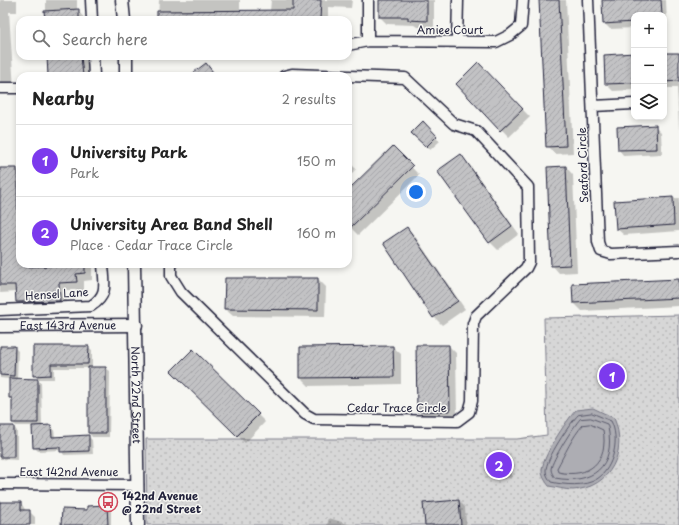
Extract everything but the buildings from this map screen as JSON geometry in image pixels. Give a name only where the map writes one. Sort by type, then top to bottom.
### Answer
[{"type":"street","points":[[91,0],[92,16]]},
{"type":"street","points":[[122,0],[124,16]]},
{"type":"street","points":[[368,0],[368,41]]},
{"type":"street","points":[[457,42],[458,0]]},
{"type":"street","name":"Amiee Court","points":[[352,44],[368,41],[496,42],[510,35],[520,26],[523,0]]},
{"type":"street","name":"Seaford Circle","points":[[588,0],[598,242],[601,251],[612,254],[679,251]]},
{"type":"street","points":[[93,60],[94,72]]},
{"type":"street","points":[[126,60],[126,72]]},
{"type":"street","name":"Cedar Trace Circle","points":[[171,268],[171,276],[181,292],[305,414],[314,419],[457,421],[469,412],[472,401],[473,324],[476,316],[526,268],[529,262],[528,187],[476,131],[454,124],[405,78],[352,76]]},
{"type":"street","points":[[0,88],[16,88]]},
{"type":"street","points":[[593,106],[631,104]]},
{"type":"street","name":"Hensel Lane","points":[[0,310],[91,306],[101,300],[104,292],[103,268]]},
{"type":"street","name":"North 22nd Street","points":[[134,268],[138,525]]},
{"type":"street","name":"East 143rd Avenue","points":[[0,326],[136,325]]},
{"type":"street","name":"East 142nd Avenue","points":[[0,484],[138,485]]},
{"type":"shaded area","points":[[679,315],[679,525],[147,525],[146,439],[517,439],[547,435],[544,318]]},
{"type":"water","points":[[593,408],[614,418],[618,430],[619,443],[613,466],[597,483],[586,488],[570,490],[549,486],[545,481],[542,472],[545,458],[555,440],[566,422],[576,410]]},
{"type":"place","name":"University Park","points":[[612,376]]},
{"type":"place","name":"University Area Band Shell","points":[[499,465]]},
{"type":"place","name":"142nd Avenue @ 22nd Street","points":[[108,502]]}]
